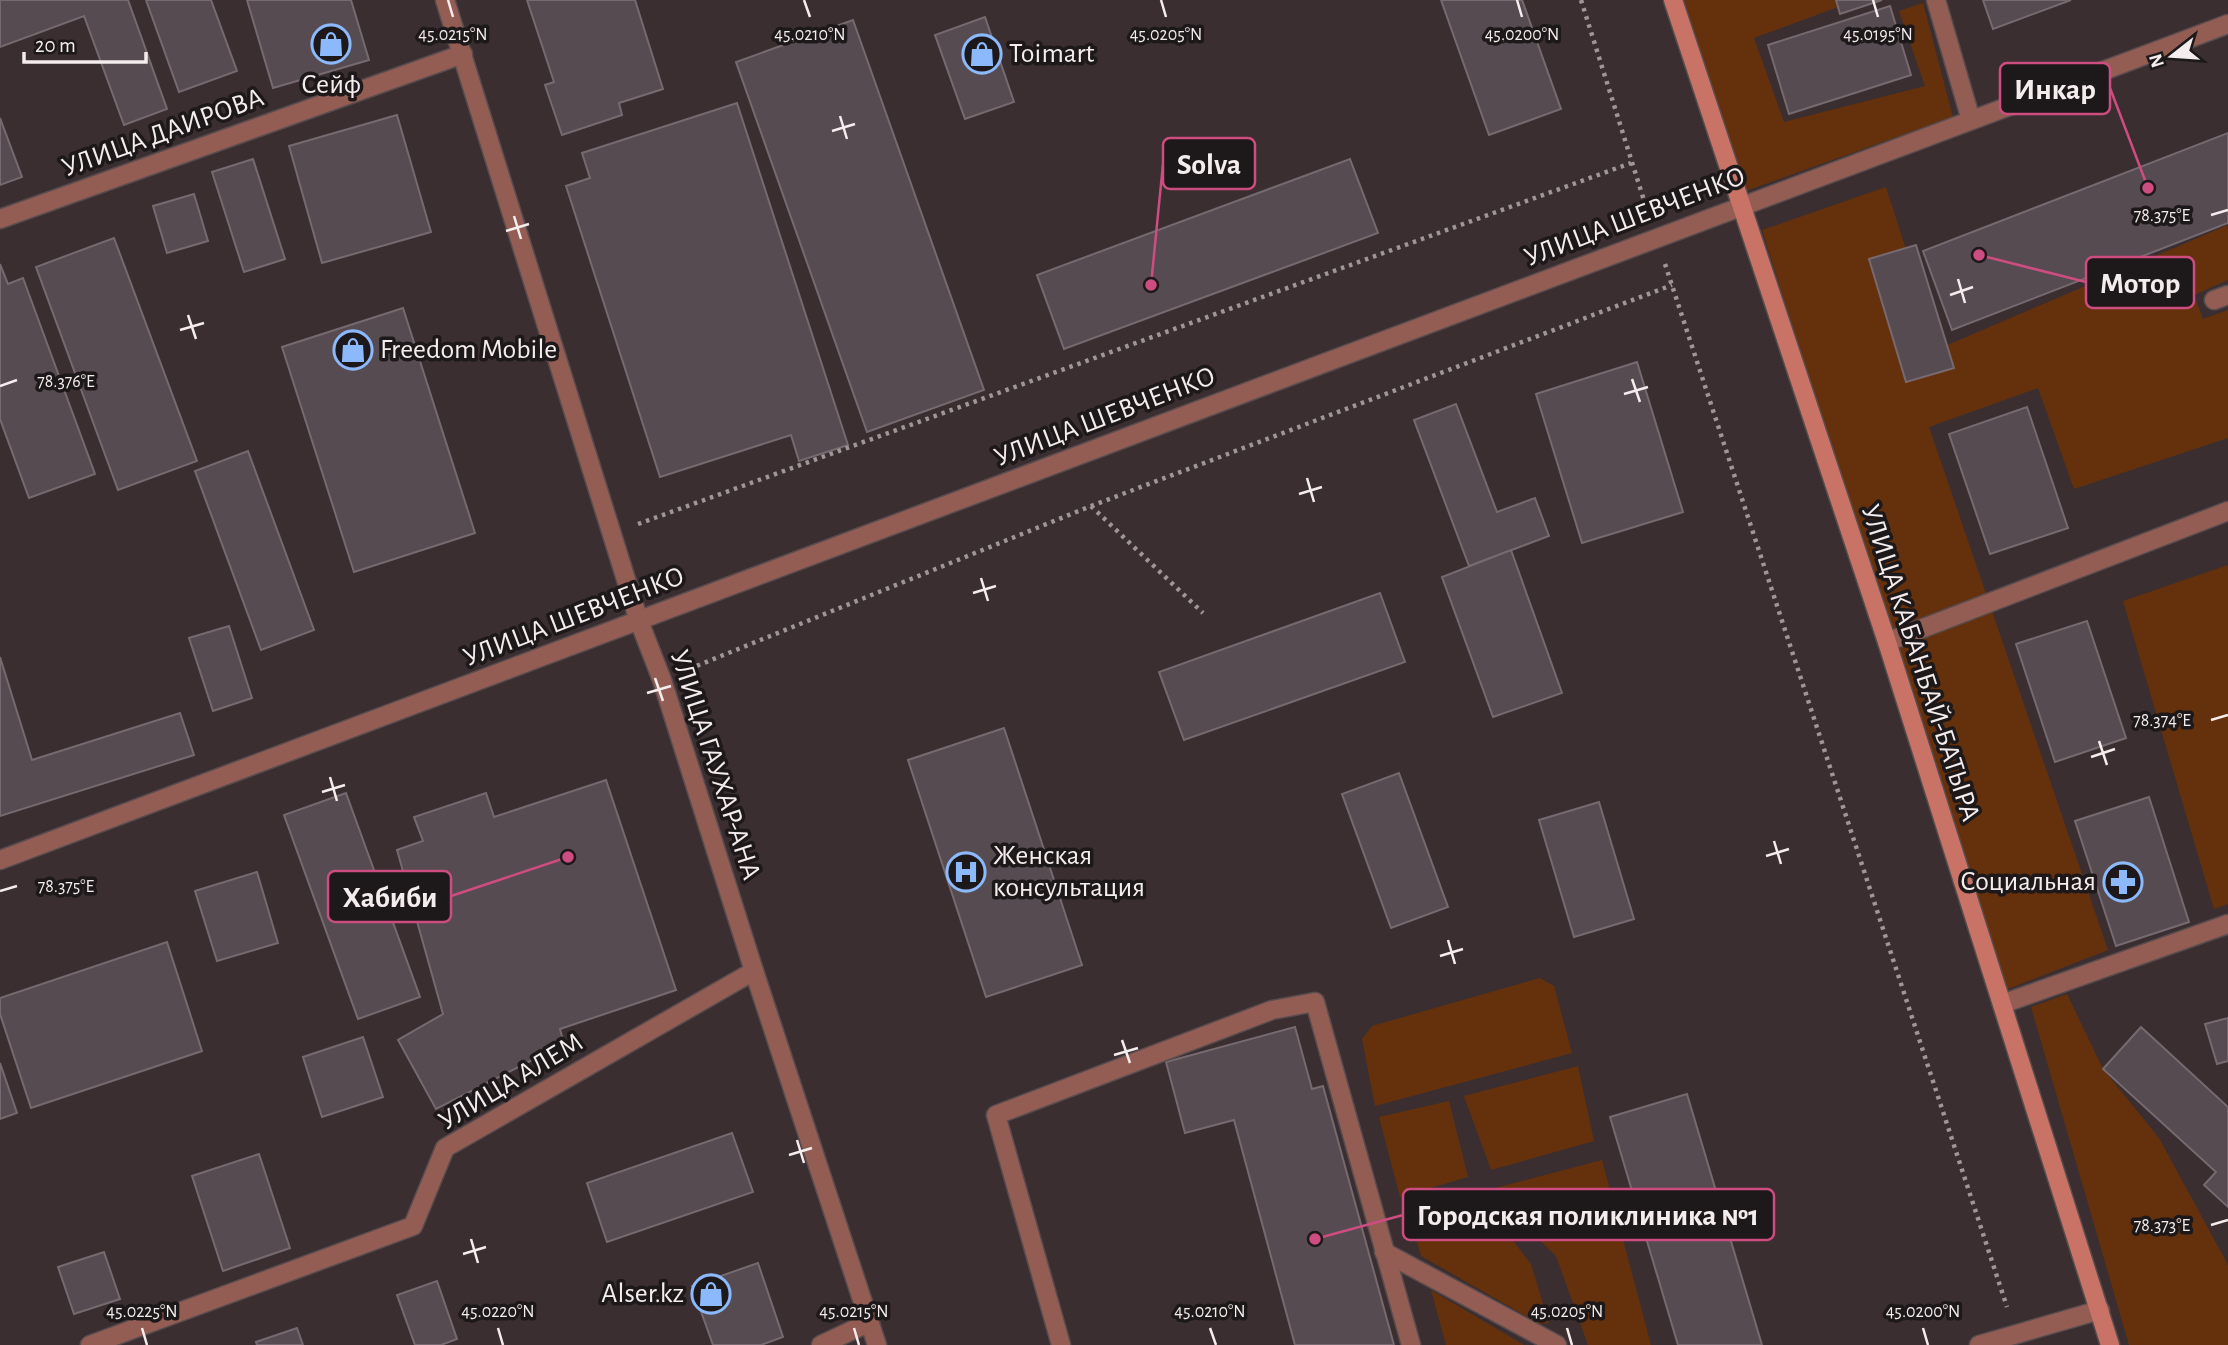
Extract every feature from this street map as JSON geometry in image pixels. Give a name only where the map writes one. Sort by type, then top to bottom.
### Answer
[{"type":"main road","name":"УЛИЦА КАБАНБАЙ-БАТЫРА","points":[[1673,0],[1887,642],[2110,1345]]},
{"type":"street","name":"УЛИЦА ГАУХАР-АНА","points":[[446,0],[611,534],[639,621],[662,680],[877,1345]]},
{"type":"street","points":[[1936,0],[1971,120]]},
{"type":"street","name":"УЛИЦА ШЕВЧЕНКО","points":[[0,860],[2228,24]]},
{"type":"street","name":"УЛИЦА ДАИРОВА","points":[[0,219],[463,54]]},
{"type":"street","points":[[1887,642],[2228,511]]},
{"type":"street","points":[[2002,1003],[2228,924]]},
{"type":"street","name":"УЛИЦА АЛЕМ","points":[[90,1345],[413,1226],[445,1148],[754,971]]},
{"type":"street","points":[[1061,1345],[996,1115],[1272,1010],[1315,1002],[1411,1345]]},
{"type":"street","points":[[1384,1252],[1557,1345]]},
{"type":"street","points":[[1979,1345],[2100,1310]]},
{"type":"street","points":[[821,1345],[870,1322]]},
{"type":"path","points":[[1581,0],[1631,163],[2016,1334]]},
{"type":"path","points":[[611,534],[1631,163]]},
{"type":"path","points":[[662,680],[1091,506],[1672,285]]},
{"type":"path","points":[[1091,506],[1203,613]]},
{"type":"shaded area","points":[[1684,0],[1835,0],[1838,7],[1754,38],[1784,122],[1925,86],[1899,11],[1923,3],[1953,117],[1746,191]]},
{"type":"shaded area","points":[[1886,187],[1938,349],[2228,225],[2228,280],[2194,295],[2203,319],[2228,310],[2228,438],[2074,489],[2038,388],[1929,427],[2108,950],[2003,991],[1762,230]]},
{"type":"shaded area","points":[[2228,565],[2228,904],[2214,909],[2123,601]]},
{"type":"shaded area","points":[[1540,978],[1554,986],[1572,1053],[1375,1106],[1362,1039],[1372,1026]]},
{"type":"shaded area","points":[[2067,994],[2103,1069],[2159,1138],[2228,1265],[2228,1345],[2129,1345],[2031,1007]]},
{"type":"shaded area","points":[[1578,1066],[1594,1141],[1491,1170],[1464,1096]]},
{"type":"shaded area","points":[[1449,1101],[1468,1177],[1400,1197],[1379,1117]]},
{"type":"shaded area","points":[[1602,1160],[1651,1345],[1588,1345],[1556,1256],[1488,1190]]},
{"type":"shaded area","points":[[1479,1197],[1531,1264],[1549,1323],[1540,1324],[1421,1256],[1409,1212]]},
{"type":"shaded area","points":[[1431,1290],[1524,1345],[1446,1345]]},
{"type":"building","points":[[0,0],[128,0],[167,109],[124,125],[84,16],[0,47]]},
{"type":"building","points":[[146,0],[211,0],[237,71],[179,92]]},
{"type":"building","points":[[247,0],[351,0],[369,60],[273,88]]},
{"type":"building","points":[[527,0],[635,0],[663,89],[619,103],[622,115],[562,135],[545,85],[554,82]]},
{"type":"building","points":[[1441,0],[1522,0],[1561,109],[1489,135]]},
{"type":"building","points":[[1836,0],[1882,0],[1840,14]]},
{"type":"building","points":[[1983,0],[2071,0],[1993,29]]},
{"type":"building","points":[[1890,6],[1911,75],[1789,114],[1768,45]]},
{"type":"building","points":[[985,17],[1014,102],[965,119],[935,35]]},
{"type":"building","points":[[853,20],[984,390],[867,432],[736,62]]},
{"type":"building","points":[[737,103],[848,445],[799,461],[791,435],[660,477],[566,186],[590,178],[582,153]]},
{"type":"building","points":[[397,115],[431,232],[322,263],[289,146]]},
{"type":"building","points":[[0,118],[22,177],[0,185]]},
{"type":"building","points":[[2228,133],[2228,223],[1952,330],[1923,251]]},
{"type":"building","points":[[253,159],[285,259],[244,272],[212,172]]},
{"type":"building","points":[[1350,159],[1378,233],[1064,349],[1037,275]]},
{"type":"building","points":[[194,194],[208,241],[167,253],[153,206]]},
{"type":"building","points":[[114,238],[197,461],[118,490],[36,267]]},
{"type":"building","points":[[1916,245],[1954,368],[1906,382],[1869,259]]},
{"type":"building","points":[[0,264],[8,284],[23,278],[95,474],[29,498],[0,419]]},
{"type":"building","points":[[403,308],[475,533],[354,572],[282,347]]},
{"type":"building","points":[[1637,362],[1683,512],[1582,543],[1536,394]]},
{"type":"building","points":[[1456,404],[1497,512],[1535,498],[1549,536],[1469,566],[1414,420]]},
{"type":"building","points":[[2027,407],[2068,528],[1990,554],[1949,434]]},
{"type":"building","points":[[248,451],[314,630],[261,650],[195,471]]},
{"type":"building","points":[[1511,550],[1562,693],[1493,717],[1442,577]]},
{"type":"building","points":[[1380,593],[1405,662],[1184,740],[1159,672]]},
{"type":"building","points":[[2087,621],[2126,738],[2055,762],[2016,644]]},
{"type":"building","points":[[229,626],[252,698],[213,711],[189,638]]},
{"type":"building","points":[[0,657],[32,760],[180,713],[194,755],[0,816]]},
{"type":"building","points":[[1004,728],[1082,965],[986,997],[908,760]]},
{"type":"building","points":[[1399,773],[1448,907],[1391,928],[1342,794]]},
{"type":"building","points":[[606,780],[676,990],[560,1029],[564,1044],[436,1109],[398,1040],[443,1014],[397,850],[423,841],[414,817],[486,793],[494,817]]},
{"type":"building","points":[[346,793],[420,997],[358,1019],[284,815]]},
{"type":"building","points":[[2149,797],[2189,922],[2116,946],[2075,821]]},
{"type":"building","points":[[1599,802],[1634,919],[1574,937],[1539,820]]},
{"type":"building","points":[[257,872],[278,943],[217,961],[195,891]]},
{"type":"building","points":[[167,942],[202,1051],[31,1108],[0,1014],[0,998]]},
{"type":"building","points":[[2228,1018],[2228,1061],[2217,1064],[2205,1024]]},
{"type":"building","points":[[1295,1027],[1312,1089],[1323,1086],[1394,1345],[1295,1345],[1234,1120],[1185,1133],[1166,1062]]},
{"type":"building","points":[[2141,1027],[2228,1107],[2228,1207],[2204,1185],[2216,1172],[2103,1069]]},
{"type":"building","points":[[363,1037],[383,1097],[322,1117],[303,1057]]},
{"type":"building","points":[[0,1063],[17,1113],[0,1119]]},
{"type":"building","points":[[1687,1094],[1762,1345],[1678,1345],[1610,1117]]},
{"type":"building","points":[[732,1133],[753,1192],[607,1242],[587,1183]]},
{"type":"building","points":[[259,1154],[290,1248],[223,1271],[192,1176]]},
{"type":"building","points":[[104,1252],[120,1299],[74,1314],[58,1267]]},
{"type":"building","points":[[758,1263],[783,1337],[761,1345],[713,1345],[692,1286]]},
{"type":"building","points":[[437,1281],[457,1339],[441,1345],[415,1345],[397,1295]]},
{"type":"building","points":[[297,1328],[303,1345],[257,1345],[256,1342]]},
{"type":"place","name":"Сейф","points":[[331,44]]},
{"type":"place","name":"Toimart","points":[[982,54]]},
{"type":"place","name":"Инкар","points":[[2148,188]]},
{"type":"place","name":"Мотор","points":[[1979,255]]},
{"type":"place","name":"Solva","points":[[1151,285]]},
{"type":"place","name":"Freedom Mobile","points":[[353,350]]},
{"type":"place","name":"Хабиби","points":[[568,857]]},
{"type":"place","name":"Женская консультация","points":[[966,872]]},
{"type":"place","name":"Социальная","points":[[2123,882]]},
{"type":"place","name":"Городская поликлиника №1","points":[[1315,1239]]},
{"type":"place","name":"Alser.kz","points":[[711,1294]]}]
